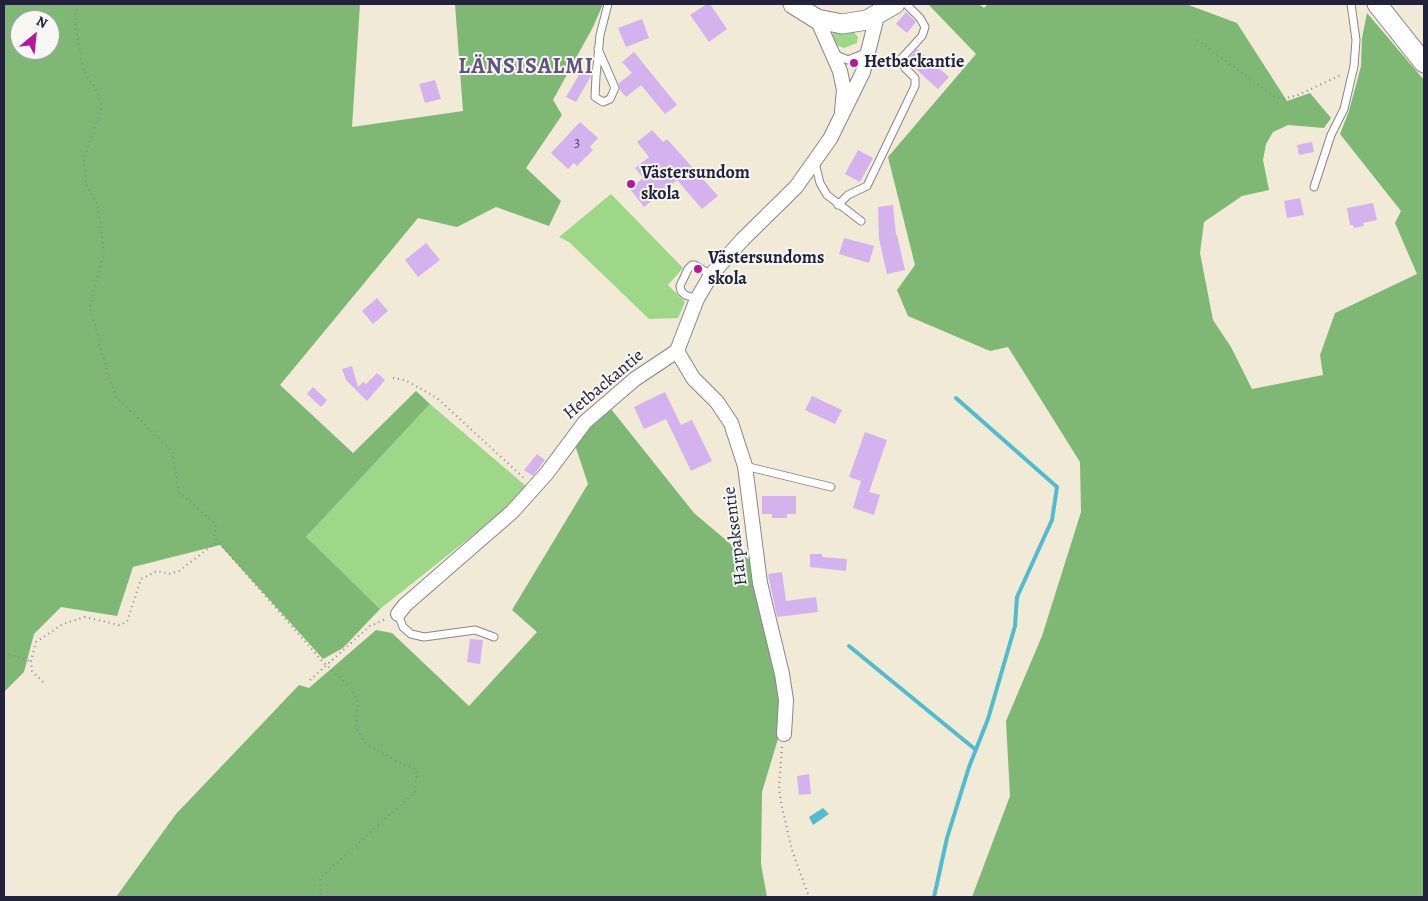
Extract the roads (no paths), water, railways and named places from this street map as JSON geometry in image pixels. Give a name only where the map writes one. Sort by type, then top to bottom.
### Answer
[{"type":"street","points":[[793,4],[817,19],[842,24],[867,20],[895,4]]},
{"type":"street","points":[[1377,4],[1424,63]]},
{"type":"street","points":[[677,351],[697,299],[711,275],[742,240],[796,187],[815,163],[842,117],[861,79],[877,16]]},
{"type":"street","points":[[817,19],[834,54],[844,90],[842,117]]},
{"type":"street","name":"Harpaksentie","points":[[677,351],[693,378],[718,402],[731,423],[745,466],[760,583],[783,682],[786,709],[784,734]]},
{"type":"street","name":"Hetbackantie","points":[[398,614],[405,605],[512,512],[535,487],[584,422],[635,379],[677,351]]},
{"type":"lane","points":[[598,49],[615,88],[610,99],[603,102],[595,97],[598,49],[608,4]]},
{"type":"lane","points":[[838,205],[848,195],[867,186],[915,86],[915,78],[905,68],[901,59],[922,36],[925,27],[920,18],[906,4]]},
{"type":"lane","points":[[1314,187],[1330,135],[1344,109],[1354,69],[1356,40],[1351,4]]},
{"type":"lane","points":[[834,54],[848,60],[868,52]]},
{"type":"lane","points":[[815,163],[820,182],[827,195],[862,221]]},
{"type":"lane","points":[[697,299],[685,295],[681,291],[680,286],[688,269],[695,265],[711,275]]},
{"type":"lane","points":[[745,466],[831,487]]},
{"type":"lane","points":[[398,614],[403,627],[411,634],[424,637],[475,630],[494,637]]},
{"type":"water","points":[[823,808],[829,814],[813,825],[809,817]]},
{"type":"waterway","points":[[934,897],[947,838],[969,767],[988,719],[1015,626],[1017,597],[1052,520],[1057,487],[956,398]]},
{"type":"waterway","points":[[849,646],[976,750]]},
{"type":"place","name":"Hetbackantie","points":[[854,63]]},
{"type":"place","name":"Västersundom skola","points":[[631,184]]},
{"type":"place","name":"Västersundoms skola","points":[[698,269]]},
{"type":"district","name":"LÄNSISALMI","points":[[526,68]]}]
